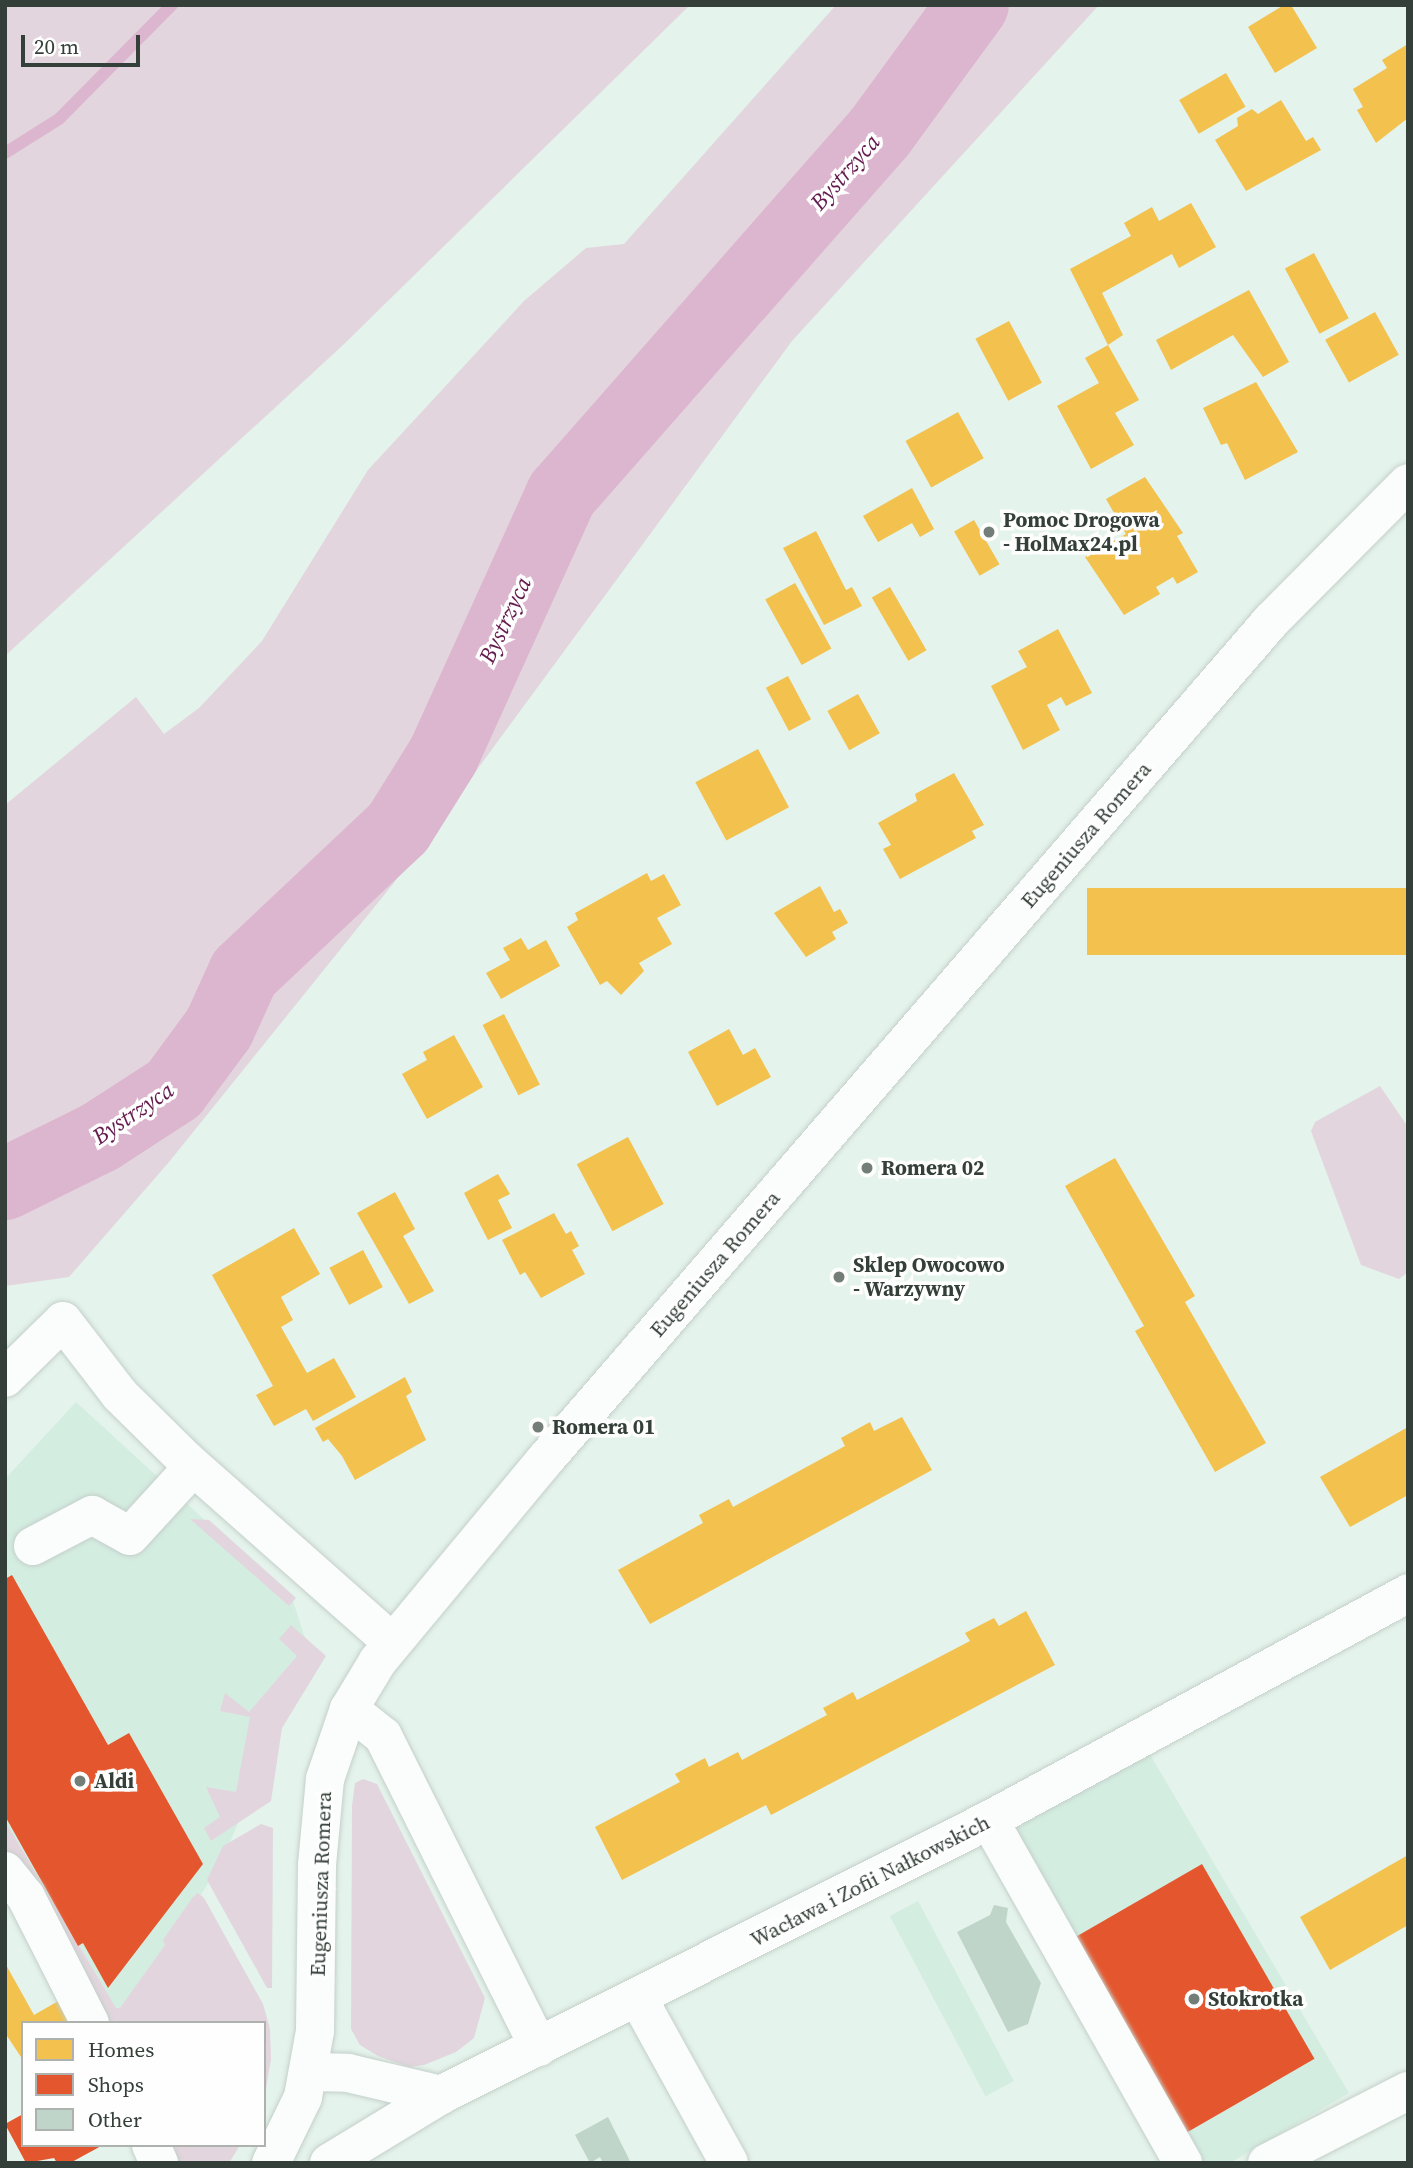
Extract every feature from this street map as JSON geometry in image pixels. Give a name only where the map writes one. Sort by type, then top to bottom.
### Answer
[{"type":"street","name":"Eugeniusza Romera","points":[[271,2163],[291,2128],[309,2072],[317,1996],[319,1818],[332,1752],[349,1709],[392,1642],[1271,621],[1408,483]]},
{"type":"street","points":[[5,1378],[63,1321],[120,1395],[193,1467],[392,1642]]},
{"type":"street","points":[[33,1546],[92,1515],[130,1536],[193,1467]]},
{"type":"street","name":"Wacława i Zofii Nałkowskich","points":[[329,2163],[441,2095],[989,1820],[1408,1593]]},
{"type":"street","points":[[349,1709],[383,1736],[539,2046]]},
{"type":"street","points":[[989,1820],[1183,2163]]},
{"type":"street","points":[[5,1871],[26,1897],[89,2021]]},
{"type":"street","points":[[638,1998],[729,2163]]},
{"type":"street","points":[[309,2072],[348,2073],[441,2095]]},
{"type":"street","points":[[1267,2163],[1408,2091]]},
{"type":"street","points":[[152,2147],[159,2163]]},
{"type":"shaded area","points":[[5,5],[690,5],[342,346],[5,656]]},
{"type":"shaded area","points":[[836,5],[1099,5],[792,341],[393,884],[169,1162],[69,1277],[5,1286],[5,805],[136,697],[164,734],[199,708],[262,641],[368,470],[524,301],[586,248],[624,244]]},
{"type":"shaded area","points":[[1380,1086],[1408,1127],[1408,1272],[1399,1279],[1361,1265],[1311,1131],[1315,1122]]},
{"type":"shaded area","points":[[76,1402],[293,1601],[310,1654],[222,1861],[121,2021],[5,1829],[5,1479]]},
{"type":"shaded area","points":[[190,1519],[209,1520],[296,1598],[289,1606]]},
{"type":"shaded area","points":[[291,1625],[326,1656],[282,1728],[271,1801],[211,1841],[204,1828],[220,1817],[206,1787],[236,1792],[250,1717],[220,1711],[225,1693],[249,1712],[297,1656],[279,1639]]},
{"type":"shaded area","points":[[1145,1746],[1349,2093],[1230,2163],[1198,2163],[1003,1830]]},
{"type":"shaded area","points":[[363,1779],[377,1784],[485,1998],[474,2038],[456,2052],[424,2065],[409,2067],[378,2056],[360,2045],[351,2029],[352,1806],[355,1783]]},
{"type":"shaded area","points":[[5,1821],[116,2008],[120,2008],[165,1945],[163,1940],[193,1897],[198,1893],[204,1898],[263,2004],[270,2029],[271,2059],[266,2089],[266,2021],[96,2021],[5,1857]]},
{"type":"shaded area","points":[[261,1824],[273,1828],[272,1988],[267,1988],[207,1880],[223,1846]]},
{"type":"shaded area","points":[[918,1901],[1014,2081],[986,2096],[890,1916]]},
{"type":"shaded area","points":[[166,2147],[239,2147],[229,2163],[175,2163]]},
{"type":"building: Homes","points":[[1284,5],[1291,5],[1317,48],[1275,73],[1248,27]]},
{"type":"building: Homes","points":[[1408,44],[1408,118],[1376,143],[1357,110],[1363,107],[1353,89],[1387,68],[1382,60]]},
{"type":"building: Homes","points":[[1226,73],[1246,107],[1199,134],[1179,100]]},
{"type":"building: Homes","points":[[1281,100],[1306,141],[1313,137],[1321,150],[1246,191],[1215,140],[1238,126],[1237,118],[1252,109],[1258,114]]},
{"type":"building: Homes","points":[[1191,203],[1216,247],[1179,268],[1172,254],[1102,293],[1123,335],[1108,345],[1070,269],[1131,236],[1124,223],[1152,207],[1159,221]]},
{"type":"building: Homes","points":[[1314,253],[1349,318],[1320,334],[1285,268]]},
{"type":"building: Homes","points":[[1249,290],[1289,362],[1263,377],[1233,335],[1171,370],[1156,340]]},
{"type":"building: Homes","points":[[1375,312],[1399,355],[1349,382],[1325,340]]},
{"type":"building: Homes","points":[[1009,321],[1042,383],[1008,401],[975,339]]},
{"type":"building: Homes","points":[[1108,345],[1139,400],[1115,413],[1134,445],[1091,469],[1057,406],[1099,383],[1085,358]]},
{"type":"building: Homes","points":[[1256,382],[1298,452],[1245,480],[1227,443],[1221,445],[1203,408]]},
{"type":"building: Homes","points":[[958,412],[984,458],[931,487],[906,441]]},
{"type":"building: Homes","points":[[1145,477],[1183,533],[1177,536],[1198,572],[1177,584],[1173,577],[1156,587],[1160,594],[1124,615],[1085,557],[1126,534],[1106,499]]},
{"type":"building: Homes","points":[[912,488],[934,529],[920,537],[912,523],[878,542],[863,516]]},
{"type":"building: Homes","points":[[974,520],[1000,564],[980,576],[954,532]]},
{"type":"building: Homes","points":[[816,531],[846,590],[852,587],[862,606],[824,625],[783,548]]},
{"type":"building: Homes","points":[[795,583],[831,649],[802,665],[765,599]]},
{"type":"building: Homes","points":[[890,587],[926,650],[908,661],[872,598]]},
{"type":"building: Homes","points":[[1058,629],[1092,693],[1066,706],[1061,697],[1047,705],[1060,730],[1023,750],[991,686],[1027,667],[1018,651]]},
{"type":"building: Homes","points":[[788,676],[811,719],[789,731],[766,688]]},
{"type":"building: Homes","points":[[858,694],[880,733],[849,750],[827,711]]},
{"type":"building: Homes","points":[[758,749],[789,807],[726,841],[695,782]]},
{"type":"building: Homes","points":[[954,773],[984,825],[972,831],[976,838],[900,879],[883,849],[891,845],[878,823],[917,801],[915,794]]},
{"type":"building: Homes","points":[[647,873],[651,881],[664,874],[681,905],[657,918],[672,944],[639,963],[644,971],[621,995],[607,981],[600,985],[567,927],[578,920],[575,913]]},
{"type":"building: Homes","points":[[820,886],[834,912],[840,909],[848,923],[832,932],[836,939],[806,957],[774,913]]},
{"type":"building: Homes","points":[[1087,888],[1408,888],[1408,955],[1087,955]]},
{"type":"building: Homes","points":[[521,938],[528,950],[546,940],[560,966],[501,999],[486,973],[510,960],[503,948]]},
{"type":"building: Homes","points":[[504,1014],[540,1084],[518,1095],[483,1025]]},
{"type":"building: Homes","points":[[729,1029],[743,1055],[755,1048],[771,1077],[717,1106],[688,1052]]},
{"type":"building: Homes","points":[[454,1035],[483,1087],[427,1119],[402,1074],[427,1060],[423,1052]]},
{"type":"building: Homes","points":[[628,1137],[664,1204],[612,1231],[577,1164]]},
{"type":"building: Homes","points":[[1115,1158],[1195,1296],[1185,1302],[1266,1443],[1215,1472],[1135,1331],[1144,1326],[1065,1186]]},
{"type":"building: Homes","points":[[498,1174],[510,1194],[498,1200],[512,1228],[488,1240],[464,1193]]},
{"type":"building: Homes","points":[[395,1192],[415,1229],[403,1236],[434,1291],[409,1304],[357,1213]]},
{"type":"building: Homes","points":[[554,1213],[566,1234],[571,1231],[579,1246],[572,1250],[585,1274],[541,1298],[525,1272],[520,1275],[502,1240]]},
{"type":"building: Homes","points":[[294,1228],[320,1274],[281,1297],[293,1320],[281,1327],[307,1373],[334,1358],[356,1397],[313,1421],[306,1409],[274,1426],[256,1395],[273,1386],[212,1275]]},
{"type":"building: Homes","points":[[363,1250],[383,1287],[349,1305],[329,1268]]},
{"type":"building: Homes","points":[[405,1377],[412,1392],[406,1396],[426,1440],[355,1480],[342,1456],[328,1439],[323,1442],[315,1428]]},
{"type":"building: Homes","points":[[902,1417],[932,1470],[650,1624],[618,1570],[703,1523],[699,1515],[729,1499],[733,1507],[845,1446],[841,1438],[870,1422],[874,1431]]},
{"type":"building: Homes","points":[[1408,1427],[1408,1495],[1350,1527],[1320,1477]]},
{"type":"building: Homes","points":[[1026,1611],[1055,1665],[771,1815],[766,1805],[622,1880],[595,1827],[680,1782],[675,1774],[705,1758],[709,1767],[738,1752],[742,1760],[827,1715],[823,1708],[853,1692],[857,1700],[970,1641],[965,1633],[994,1618],[999,1626]]},
{"type":"building: Homes","points":[[1408,1855],[1408,1925],[1330,1970],[1300,1917]]},
{"type":"building: Homes","points":[[5,1963],[34,2015],[60,2000],[71,2018],[69,2021],[21,2021],[21,2057],[5,2033]]},
{"type":"building: Shops","name":"Aldi","points":[[12,1575],[108,1745],[129,1733],[203,1864],[108,1988],[83,1943],[78,1946],[5,1816],[5,1579]]},
{"type":"building: Shops","name":"Stokrotka","points":[[1202,1864],[1314,2059],[1184,2134],[1071,1940]]},
{"type":"building: Shops","points":[[21,2115],[21,2147],[99,2147],[70,2163],[57,2163],[54,2158],[26,2163],[5,2124]]},
{"type":"building: Other","points":[[994,1905],[1008,1908],[1006,1922],[1041,1983],[1028,2024],[1008,2032],[957,1932],[990,1915]]},
{"type":"building: Other","points":[[608,2117],[631,2163],[603,2163],[600,2157],[590,2163],[575,2135]]},
{"type":"waterway","points":[[5,153],[59,119],[172,5]]},
{"type":"waterway","name":"Bystrzyca","points":[[5,1184],[100,1137],[174,1089],[219,1028],[244,973],[398,828],[443,756],[562,494],[880,132],[973,5]]},
{"type":"place","name":"Pomoc Drogowa - HolMax24.pl","points":[[989,532]]},
{"type":"place","name":"Romera 02","points":[[867,1168]]},
{"type":"place","name":"Sklep Owocowo - Warzywny","points":[[839,1277]]},
{"type":"place","name":"Romera 01","points":[[538,1427]]},
{"type":"place","name":"Aldi","points":[[80,1781]]},
{"type":"place","name":"Stokrotka","points":[[1194,1999]]}]
